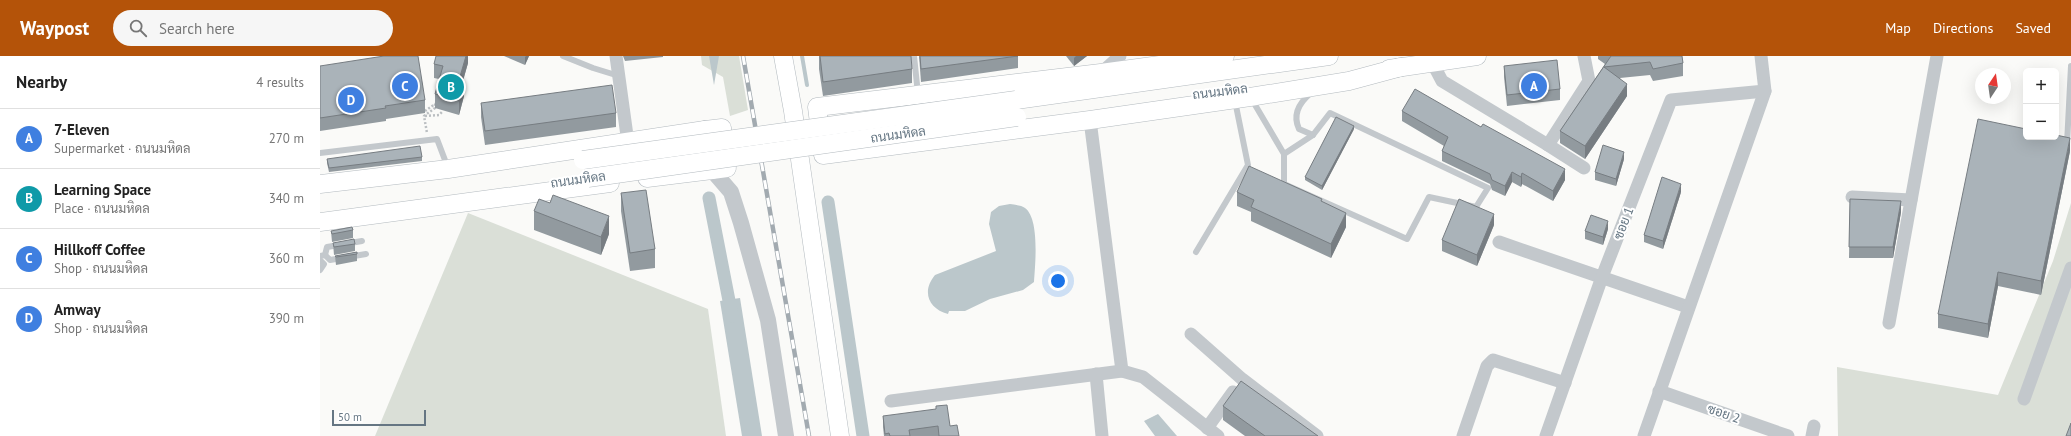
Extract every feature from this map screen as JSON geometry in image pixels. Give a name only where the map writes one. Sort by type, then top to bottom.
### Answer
[{"type":"main road","points":[[783,56],[793,111],[840,436]]},
{"type":"main road","points":[[793,111],[1226,56]]},
{"type":"main road","name":"ถนนมหิดล","points":[[320,214],[588,178],[1017,109],[1329,56]]},
{"type":"main road","name":"ถนนมหิดล","points":[[320,194],[583,160],[1017,109],[1401,67],[1477,56]]},
{"type":"main road","points":[[800,159],[1242,98],[1349,81],[1401,67]]},
{"type":"main road","points":[[818,107],[823,155]]},
{"type":"main road","points":[[320,184],[448,169],[628,143],[705,130],[719,169],[320,222]]},
{"type":"street","points":[[616,56],[628,143]]},
{"type":"street","points":[[1101,73],[1120,56]]},
{"type":"street","points":[[1548,145],[1588,81],[1584,56]]},
{"type":"street","points":[[1644,436],[1688,307],[1766,91],[1760,56]]},
{"type":"street","points":[[1889,323],[1937,56]]},
{"type":"street","points":[[1432,62],[1442,81],[1584,168]]},
{"type":"street","name":"ซอย 1","points":[[1546,436],[1602,277],[1671,100],[1766,91]]},
{"type":"street","points":[[1090,120],[1122,372]]},
{"type":"street","points":[[719,169],[731,192],[768,320],[786,436]]},
{"type":"street","points":[[1852,197],[1911,200]]},
{"type":"street","points":[[1499,242],[1688,307]]},
{"type":"street","points":[[2024,399],[2071,268]]},
{"type":"street","points":[[1191,334],[1242,379],[1317,436]]},
{"type":"street","points":[[1463,436],[1487,366],[1493,360],[1565,383]]},
{"type":"street","points":[[891,401],[1096,374],[1122,372],[1143,377],[1218,436]]},
{"type":"street","points":[[1096,374],[1102,436]]},
{"type":"street","points":[[1207,428],[1242,379]]},
{"type":"street","name":"ซอย 2","points":[[1659,391],[1788,436]]},
{"type":"lane","points":[[563,56],[593,68],[619,76]]},
{"type":"lane","points":[[914,56],[919,95]]},
{"type":"lane","points":[[2067,144],[2071,66]]},
{"type":"lane","points":[[1313,135],[1299,129],[1295,122],[1297,109],[1304,98],[1318,86]]},
{"type":"lane","points":[[1242,98],[1284,154],[1284,184],[1406,239],[1429,197],[1476,207],[1488,188],[1330,113],[1313,135],[1284,154]]},
{"type":"lane","points":[[1196,252],[1248,165],[1242,98]]},
{"type":"lane","points":[[320,153],[437,139],[448,169]]},
{"type":"lane","points":[[362,241],[327,247],[322,255],[330,260],[366,254]]},
{"type":"lane","points":[[320,260],[324,264],[321,270]]},
{"type":"path","points":[[424,116],[435,108],[435,104],[425,111]]},
{"type":"path","points":[[424,116],[439,114],[443,111]]},
{"type":"path","points":[[424,116],[425,124]]},
{"type":"shaded area","points":[[701,56],[739,56],[748,110],[730,116],[723,77],[702,65]]},
{"type":"shaded area","points":[[709,56],[719,56],[714,85]]},
{"type":"shaded area","points":[[2071,203],[2071,436],[1838,436],[1837,367],[1998,395],[2053,261]]},
{"type":"shaded area","points":[[1010,204],[1024,207],[1030,214],[1033,222],[1036,243],[1034,282],[1023,290],[990,299],[965,311],[949,311],[948,314],[941,312],[929,299],[928,288],[931,281],[935,275],[996,251],[989,224],[991,212],[999,206]]},
{"type":"shaded area","points":[[468,213],[708,309],[726,436],[375,436]]},
{"type":"shaded area","points":[[740,298],[762,436],[742,436],[720,301]]},
{"type":"shaded area","points":[[1158,414],[1177,436],[1155,436],[1144,421]]},
{"type":"building","points":[[384,56],[418,56],[425,100],[385,106],[386,108],[320,118],[320,66]]},
{"type":"building","points":[[436,56],[466,56],[459,80],[464,82],[459,101],[435,94],[443,66],[434,64]]},
{"type":"building","points":[[820,56],[911,56],[912,69],[823,82]]},
{"type":"building","points":[[920,56],[1018,56],[921,69]]},
{"type":"building","points":[[1611,56],[1682,56],[1683,63],[1653,69],[1650,62],[1604,67],[1627,84],[1585,146],[1560,131]]},
{"type":"building","points":[[1557,60],[1560,89],[1507,95],[1504,66]]},
{"type":"building","points":[[612,85],[616,113],[485,131],[481,103]]},
{"type":"building","points":[[1415,89],[1481,127],[1483,124],[1565,169],[1553,191],[1522,173],[1521,177],[1512,172],[1505,186],[1492,180],[1490,174],[1442,151],[1448,137],[1402,111]]},
{"type":"building","points":[[1336,117],[1354,126],[1322,186],[1305,177]]},
{"type":"building","points":[[1978,119],[2023,128],[2023,140],[2059,140],[2059,136],[2070,138],[2041,281],[1998,272],[1988,324],[1938,314]]},
{"type":"building","points":[[1603,145],[1624,152],[1616,179],[1595,172]]},
{"type":"building","points":[[420,146],[422,157],[329,168],[327,159]]},
{"type":"building","points":[[1249,166],[1322,199],[1321,201],[1346,213],[1331,244],[1251,207],[1254,200],[1237,192]]},
{"type":"building","points":[[1662,177],[1681,184],[1663,241],[1644,235]]},
{"type":"building","points":[[646,190],[655,249],[630,253],[621,193]]},
{"type":"building","points":[[553,195],[609,216],[601,237],[534,211],[539,199],[550,203]]},
{"type":"building","points":[[1459,199],[1494,214],[1477,255],[1442,240]]},
{"type":"building","points":[[1850,199],[1901,201],[1893,247],[1849,247]]},
{"type":"building","points":[[1591,215],[1608,221],[1603,237],[1585,231]]},
{"type":"building","points":[[352,227],[353,230],[332,234],[331,231]]},
{"type":"building","points":[[354,239],[355,244],[334,247],[333,243]]},
{"type":"building","points":[[357,252],[357,254],[335,256]]},
{"type":"building","points":[[1241,381],[1318,436],[1265,436],[1223,406]]},
{"type":"building","points":[[947,405],[950,426],[957,425],[959,436],[939,436],[938,426],[909,430],[910,436],[890,436],[889,433],[885,434],[883,416],[936,409],[936,406]]},
{"type":"building","points":[[2071,423],[2071,436],[2066,436]]},
{"type":"waterway","points":[[802,56],[807,85]]},
{"type":"waterway","points":[[709,198],[732,316]]},
{"type":"waterway","points":[[828,202],[863,436]]},
{"type":"railway","points":[[743,56],[809,436]]},
{"type":"place","name":"Hillkoff Coffee","points":[[405,86]]},
{"type":"place","name":"7-Eleven","points":[[1534,86]]},
{"type":"place","name":"Learning Space","points":[[451,87]]},
{"type":"place","name":"Amway","points":[[351,100]]}]
